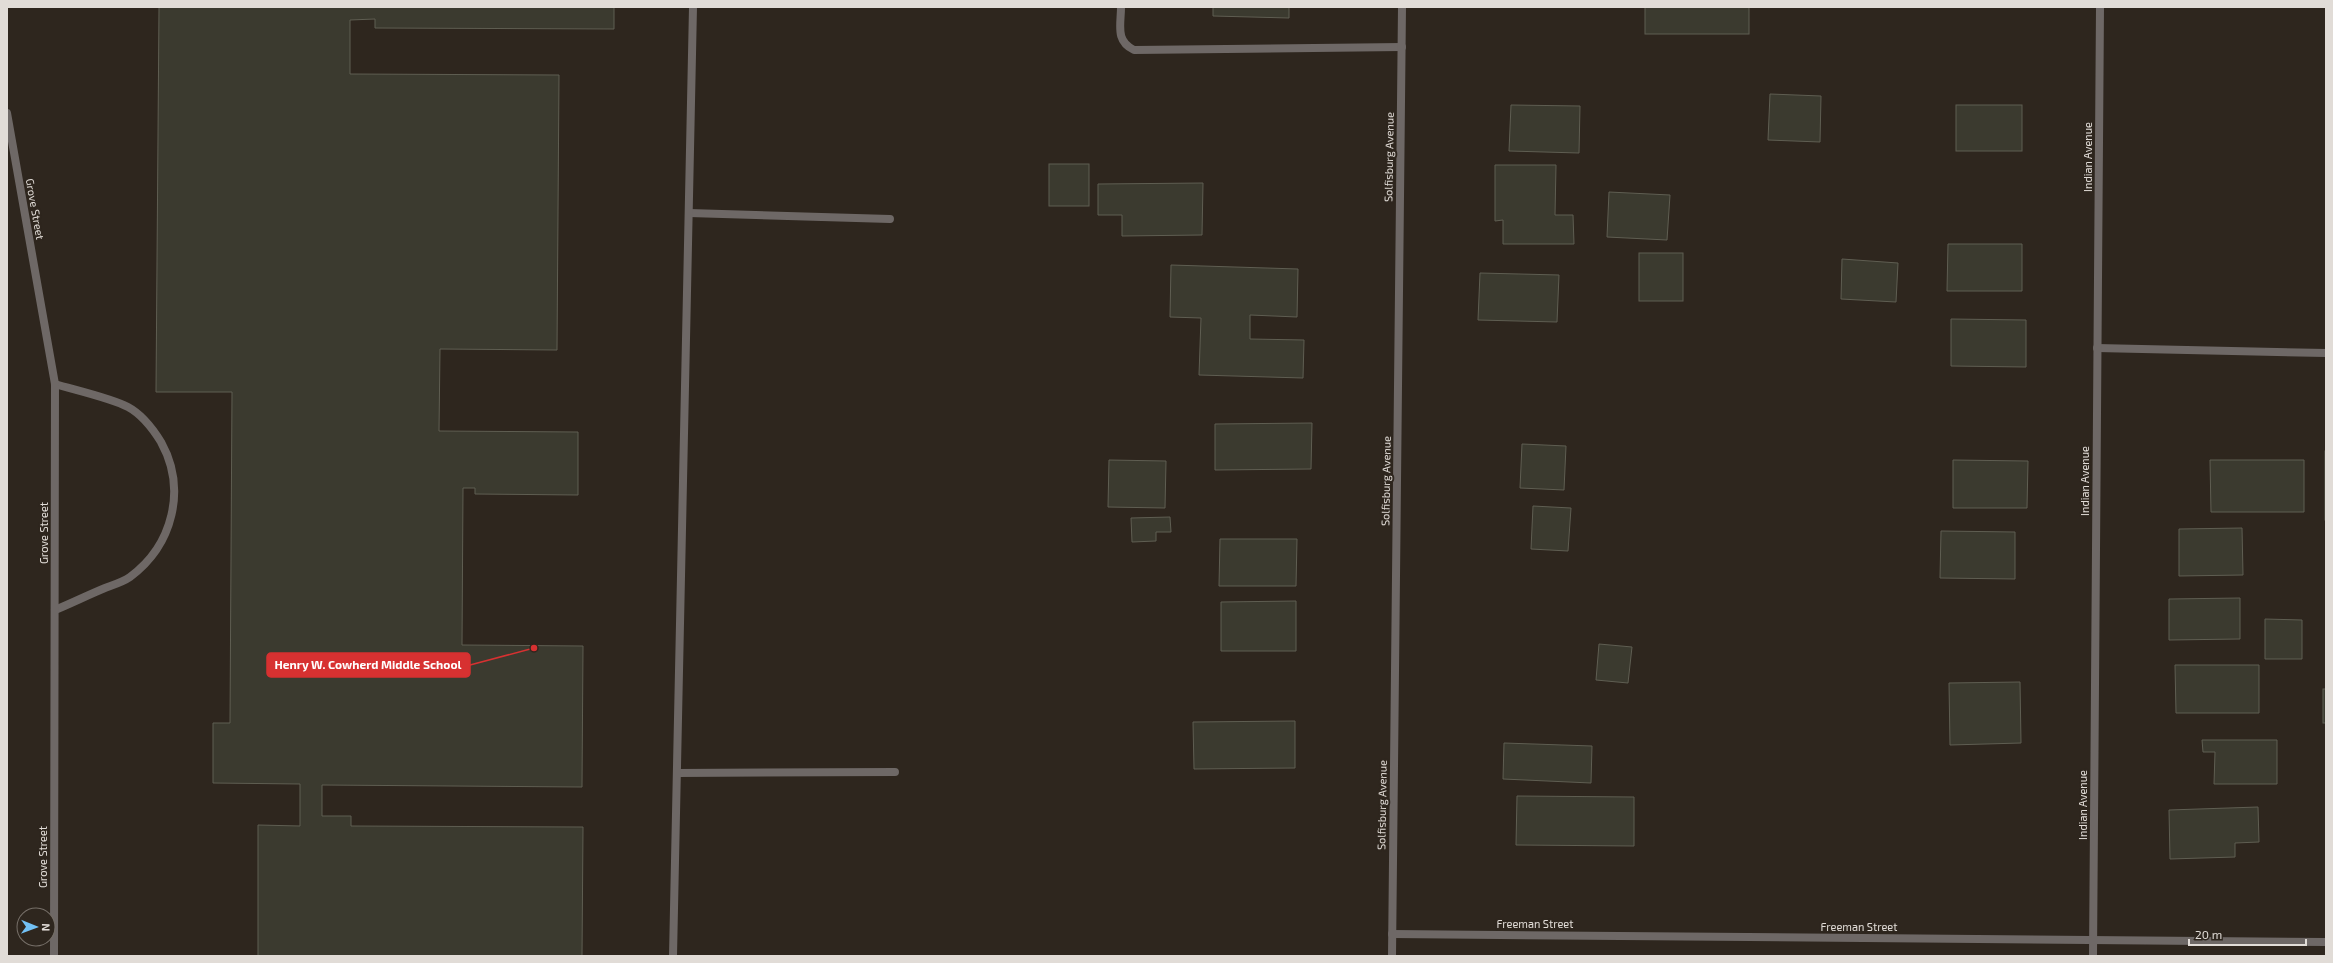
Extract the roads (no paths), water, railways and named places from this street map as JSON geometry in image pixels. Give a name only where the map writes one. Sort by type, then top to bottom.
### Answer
[{"type":"street","points":[[673,956],[693,7]]},
{"type":"street","points":[[1121,7],[1121,40],[1125,46],[1134,50],[1402,47]]},
{"type":"street","name":"Solfisburg Avenue","points":[[1392,956],[1402,7]]},
{"type":"street","name":"Indian Avenue","points":[[2092,956],[2100,7]]},
{"type":"street","name":"Grove Street","points":[[7,113],[55,384],[54,956]]},
{"type":"street","points":[[689,213],[890,219]]},
{"type":"street","points":[[2097,348],[2326,353]]},
{"type":"street","points":[[55,384],[128,407],[144,419],[157,435],[167,453],[173,473],[175,493],[173,513],[167,532],[157,550],[144,565],[128,578],[55,610]]},
{"type":"street","points":[[677,773],[895,772]]},
{"type":"street","name":"Freeman Street","points":[[1392,934],[2326,942]]},
{"type":"place","name":"Henry W. Cowherd Middle School","points":[[534,648]]}]
